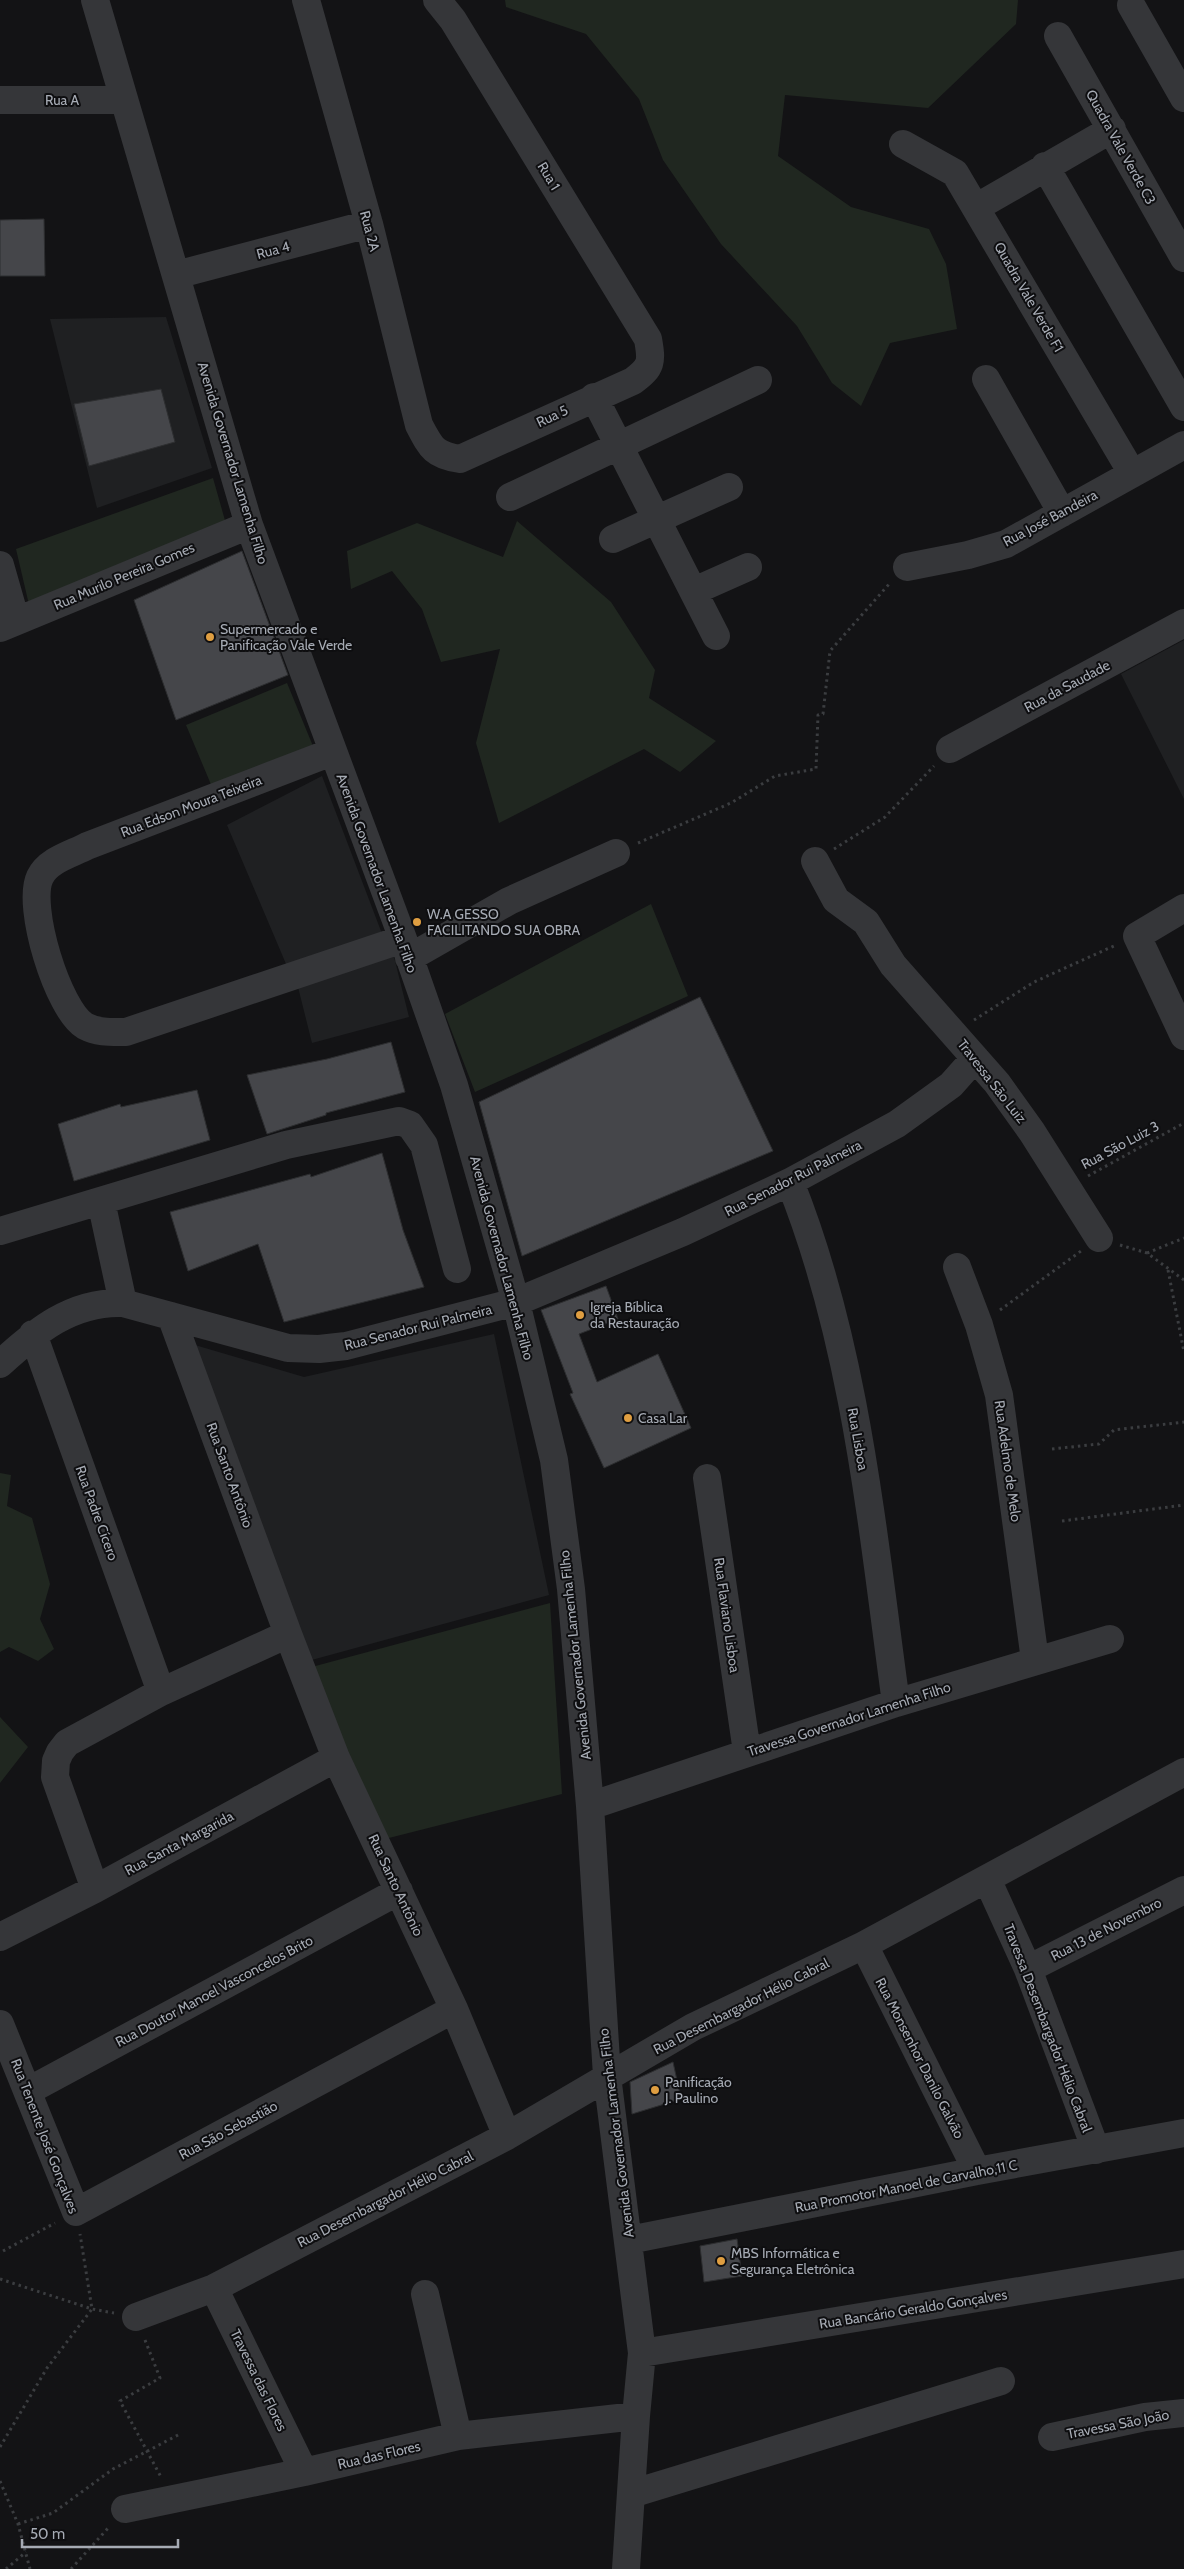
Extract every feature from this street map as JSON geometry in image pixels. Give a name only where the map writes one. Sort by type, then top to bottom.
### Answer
[{"type":"street","name":"Avenida Governador Lamenha Filho","points":[[95,0],[249,525],[406,949],[454,1085],[516,1302],[554,1460],[570,1589],[590,1806],[607,2076],[642,2353],[626,2569]]},
{"type":"street","name":"Rua 2A","points":[[306,0],[369,224],[420,425],[429,444],[441,456]]},
{"type":"street","name":"Rua 1","points":[[437,0],[490,80],[648,339],[651,357]]},
{"type":"street","points":[[1130,5],[1183,95]]},
{"type":"street","name":"Quadra Vale Verde C3","points":[[1058,36],[1184,258]]},
{"type":"street","name":"Rua A","points":[[0,100],[124,100]]},
{"type":"street","points":[[977,207],[1112,129]]},
{"type":"street","name":"Quadra Vale Verde F1","points":[[904,144],[950,168],[977,207],[1132,473]]},
{"type":"street","points":[[1045,166],[1184,407]]},
{"type":"street","name":"Rua 4","points":[[176,276],[369,224]]},
{"type":"street","name":"Rua 5","points":[[441,456],[460,459],[633,381],[647,371],[651,357]]},
{"type":"street","points":[[986,379],[1062,513]]},
{"type":"street","points":[[510,497],[758,380]]},
{"type":"street","points":[[594,397],[716,636]]},
{"type":"street","name":"Rua José Bandeira","points":[[907,567],[998,546],[1062,513],[1184,445]]},
{"type":"street","points":[[613,539],[729,487]]},
{"type":"street","name":"Rua Murilo Pereira Gomes","points":[[8,625],[249,525]]},
{"type":"street","points":[[0,565],[8,625]]},
{"type":"street","points":[[694,591],[748,567]]},
{"type":"street","name":"Rua da Saudade","points":[[950,749],[1184,623]]},
{"type":"street","name":"Rua Edson Moura Teixeira","points":[[332,752],[87,846],[51,864],[40,877],[36,894],[37,919],[46,952],[69,1010],[84,1026],[106,1032],[126,1032],[150,1023],[406,949]]},
{"type":"street","points":[[406,949],[616,852]]},
{"type":"street","name":"Travessa São Luiz","points":[[815,861],[836,900],[866,922],[893,966],[976,1058],[1002,1090],[1099,1238]]},
{"type":"street","points":[[1184,908],[1137,936],[1184,1036]]},
{"type":"street","name":"Rua Senador Rui Palmeira","points":[[0,1364],[33,1334],[57,1318],[121,1293],[171,1316],[271,1344],[319,1349],[346,1346],[516,1302],[683,1232],[790,1182],[897,1124],[927,1104],[951,1085],[976,1058]]},
{"type":"street","points":[[0,1231],[286,1145],[399,1121],[410,1125],[424,1145],[456,1269]]},
{"type":"street","name":"Rua Lisboa","points":[[790,1182],[811,1235],[847,1383],[861,1451],[896,1703]]},
{"type":"street","points":[[101,1201],[121,1293]]},
{"type":"street","name":"Rua Adelmo de Melo","points":[[957,1267],[979,1326],[999,1395],[1035,1660]]},
{"type":"street","name":"Rua Santo Antônio","points":[[171,1316],[288,1634],[336,1758],[454,2009],[507,2136]]},
{"type":"street","name":"Rua Padre Cícero","points":[[33,1334],[161,1692]]},
{"type":"street","name":"Rua Flaviano Lisboa","points":[[707,1478],[747,1752]]},
{"type":"street","points":[[95,1889],[55,1777],[60,1752],[67,1743],[161,1692],[288,1634]]},
{"type":"street","name":"Travessa Governador Lamenha Filho","points":[[590,1806],[896,1703],[1110,1639]]},
{"type":"street","name":"Rua Santa Margarida","points":[[10,1931],[95,1889],[336,1758]]},
{"type":"street","name":"Rua Desembargador Hélio Cabral","points":[[136,2317],[214,2288],[507,2136],[693,2027],[864,1945],[1182,1777]]},
{"type":"street","name":"Travessa Desembargador Hélio Cabral","points":[[987,1879],[1028,1969],[1096,2150]]},
{"type":"street","name":"Rua 13 de Novembro","points":[[1028,1969],[1184,1890]]},
{"type":"street","name":"Rua Doutor Manoel Vasconcelos Brito","points":[[28,2091],[399,1891]]},
{"type":"street","name":"Rua Monsenhor Danilo Galvão","points":[[864,1945],[977,2171]]},
{"type":"street","name":"Rua São Sebastião","points":[[76,2212],[454,2009]]},
{"type":"street","name":"Rua Tenente José Gonçalves","points":[[0,2024],[76,2212]]},
{"type":"street","name":"Rua Promotor Manoel de Carvalho,11 C","points":[[629,2240],[977,2171],[1184,2133]]},
{"type":"street","name":"Rua Bancário Geraldo Gonçalves","points":[[642,2353],[1184,2264]]},
{"type":"street","name":"Travessa das Flores","points":[[214,2288],[304,2472]]},
{"type":"street","points":[[425,2294],[458,2436]]},
{"type":"street","points":[[631,2494],[1001,2381]]},
{"type":"street","name":"Travessa São João","points":[[1052,2437],[1146,2417],[1184,2413]]},
{"type":"street","name":"Rua das Flores","points":[[125,2509],[304,2472],[458,2436],[636,2416]]},
{"type":"path","points":[[616,852],[731,803],[775,776],[816,769],[818,715],[823,714],[830,651],[882,590],[907,567]]},
{"type":"path","points":[[815,861],[886,816],[950,749]]},
{"type":"path","points":[[954,1033],[1034,982],[1137,936]]},
{"type":"path","name":"Rua São Luiz 3","points":[[1067,1187],[1184,1124]]},
{"type":"path","points":[[979,1326],[1099,1238],[1147,1253],[1184,1280]]},
{"type":"path","points":[[1147,1253],[1184,1238]]},
{"type":"path","points":[[1168,1269],[1184,1352]]},
{"type":"path","points":[[1052,1449],[1099,1444],[1114,1430],[1184,1422]]},
{"type":"path","points":[[1062,1521],[1184,1505]]},
{"type":"path","points":[[3,2251],[76,2212]]},
{"type":"path","name":"Rua Tenente José Gonçalves","points":[[76,2212],[92,2308]]},
{"type":"path","points":[[0,2279],[92,2308],[136,2317],[160,2378],[120,2401],[172,2499]]},
{"type":"path","points":[[0,2447],[47,2368],[92,2308]]},
{"type":"path","points":[[18,2524],[53,2513],[113,2468],[180,2434]]},
{"type":"path","points":[[0,2481],[18,2524],[30,2569]]},
{"type":"path","points":[[71,2569],[125,2509]]},
{"type":"path","points":[[6,2569],[26,2552]]},
{"type":"shaded area","points":[[505,0],[1018,0],[1016,24],[928,108],[785,95],[778,156],[851,207],[929,229],[946,264],[957,329],[890,343],[861,406],[832,383],[797,326],[721,244],[663,160],[639,99],[586,34],[506,7]]},
{"type":"shaded area","points":[[166,317],[212,468],[97,508],[50,319]]},
{"type":"shaded area","points":[[213,478],[228,531],[30,609],[16,549]]},
{"type":"shaded area","points":[[517,521],[611,602],[655,670],[649,698],[716,741],[680,772],[644,749],[499,823],[476,743],[500,649],[441,662],[422,609],[392,571],[351,589],[347,551],[417,523],[503,557]]},
{"type":"shaded area","points":[[1184,640],[1184,799],[1121,674]]},
{"type":"shaded area","points":[[287,683],[315,751],[215,794],[186,725]]},
{"type":"shaded area","points":[[322,776],[384,939],[289,971],[227,825]]},
{"type":"shaded area","points":[[651,904],[688,996],[475,1092],[445,1014]]},
{"type":"shaded area","points":[[393,953],[409,1017],[312,1043],[298,987]]},
{"type":"shaded area","points":[[494,1334],[549,1595],[308,1661],[188,1343],[304,1377]]},
{"type":"shaded area","points":[[0,1473],[11,1475],[7,1506],[32,1518],[50,1584],[40,1619],[54,1649],[38,1661],[9,1647],[0,1652]]},
{"type":"shaded area","points":[[550,1603],[562,1794],[381,1840],[308,1668]]},
{"type":"shaded area","points":[[0,1717],[28,1747],[0,1783]]},
{"type":"building","points":[[44,219],[45,276],[0,276],[0,220]]},
{"type":"building","points":[[161,389],[175,442],[89,466],[74,404]]},
{"type":"building","name":"Supermercado e Panificação Vale Verde","points":[[242,551],[288,675],[176,720],[134,600]]},
{"type":"building","points":[[700,997],[773,1151],[522,1256],[479,1102]]},
{"type":"building","points":[[391,1042],[405,1092],[326,1113],[326,1115],[267,1134],[247,1075],[327,1059]]},
{"type":"building","points":[[197,1090],[210,1140],[74,1181],[58,1124],[120,1104],[121,1107]]},
{"type":"building","points":[[382,1153],[403,1230],[424,1287],[284,1322],[258,1244],[188,1271],[170,1212],[310,1174],[311,1177]]},
{"type":"building","points":[[606,1286],[618,1319],[579,1334],[597,1382],[658,1354],[691,1428],[604,1468],[570,1394],[573,1393],[541,1310]]},
{"type":"building","name":"Panificação J. Paulino","points":[[673,2062],[681,2099],[632,2114],[630,2082]]},
{"type":"building","name":"MBS Informática e Segurança Eletrônica","points":[[737,2239],[742,2276],[704,2282],[700,2246]]},
{"type":"place","name":"Supermercado e Panificação Vale Verde","points":[[210,637]]},
{"type":"place","name":"W.A GESSO FACILITANDO SUA OBRA","points":[[417,922]]},
{"type":"place","name":"Igreja Bíblica da Restauração","points":[[580,1315]]},
{"type":"place","name":"Casa Lar","points":[[628,1418]]},
{"type":"place","name":"Panificação J. Paulino","points":[[655,2090]]},
{"type":"place","name":"MBS Informática e Segurança Eletrônica","points":[[721,2261]]}]
